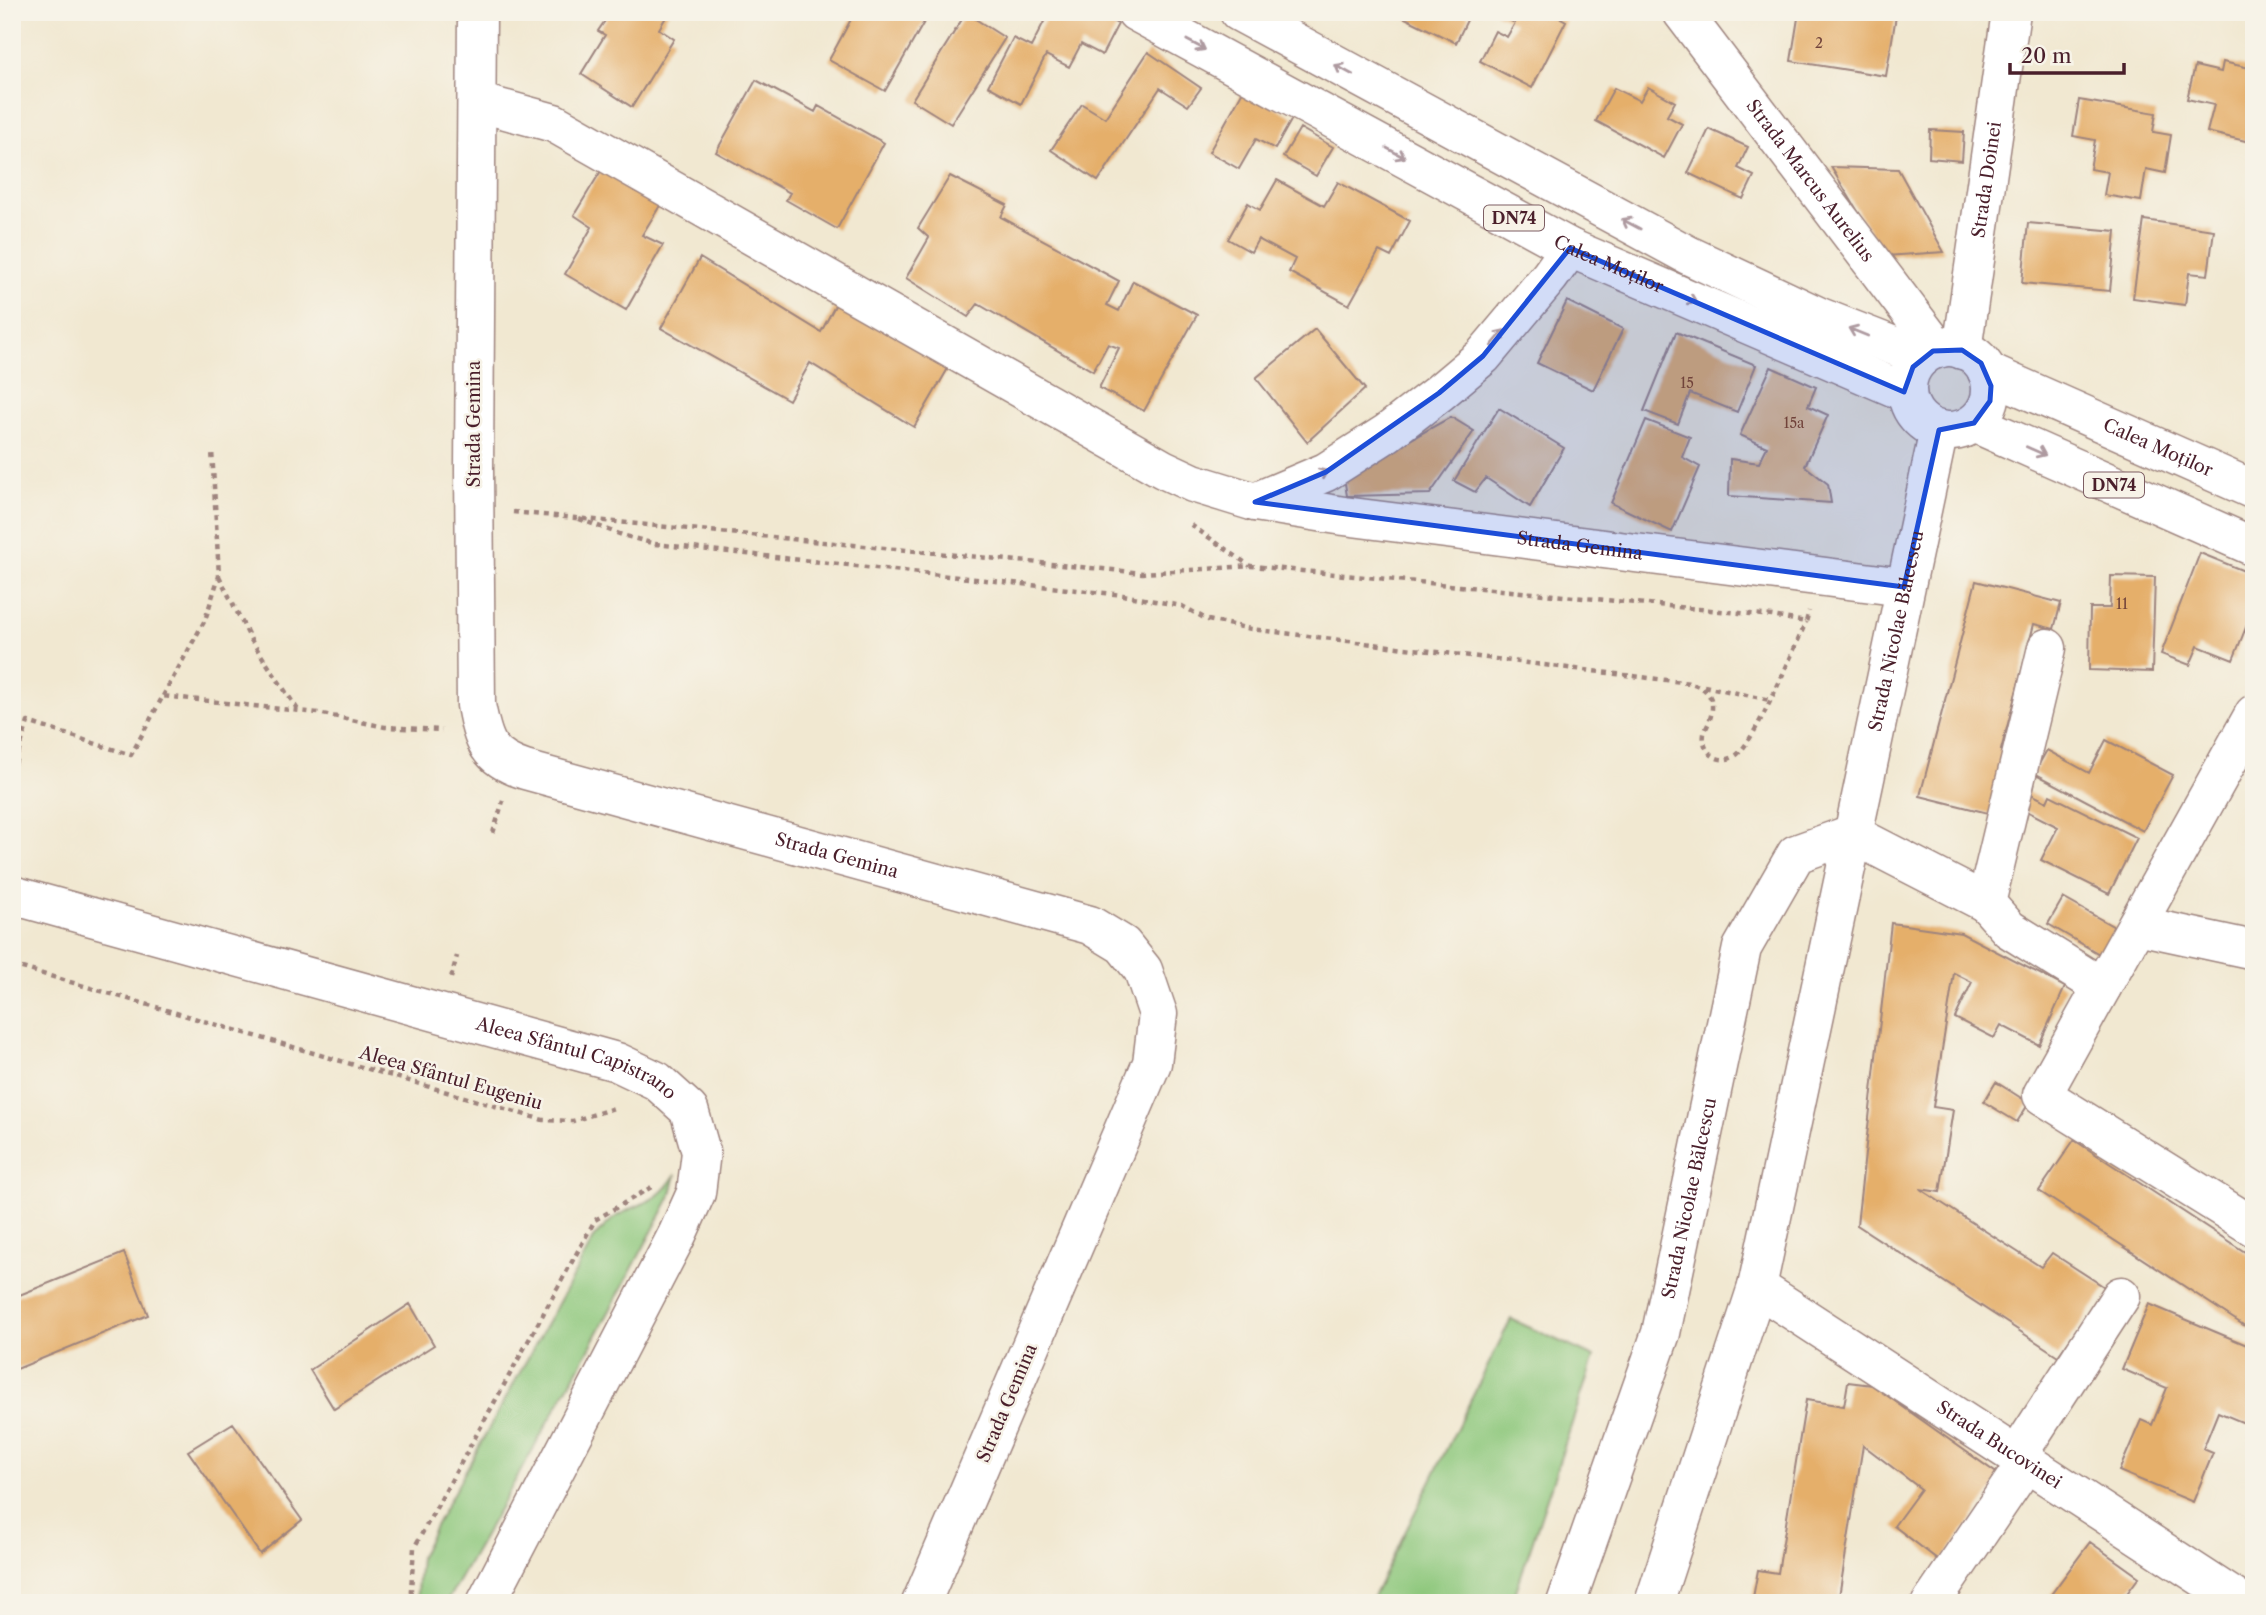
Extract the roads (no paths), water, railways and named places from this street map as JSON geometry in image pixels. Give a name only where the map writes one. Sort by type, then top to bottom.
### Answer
[{"type":"street","name":"Strada Gemina","points":[[477,12],[474,509],[476,705],[481,731],[491,752],[514,766],[1090,925],[1123,945],[1143,970],[1157,1014],[1152,1063],[921,1603]]},
{"type":"street","name":"Calea Moților","points":[[1136,12],[1570,248],[1908,393]]},
{"type":"street","name":"Calea Moților","points":[[1240,12],[1688,255],[1820,317],[1952,357],[2254,490]]},
{"type":"street","name":"Strada Marcus Aurelius","points":[[1682,12],[1952,357]]},
{"type":"street","name":"Strada Doinei","points":[[1952,357],[2011,12]]},
{"type":"street","name":"Strada Gemina","points":[[477,102],[554,123],[1163,469],[1193,483],[1255,502],[1904,587]]},
{"type":"street","points":[[1255,502],[1326,472],[1387,433],[1439,393],[1483,356],[1570,248]]},
{"type":"street","points":[[1908,393],[1908,380],[1913,368],[1952,357],[1991,386],[1990,401],[1984,413],[1956,427]]},
{"type":"street","name":"DN74","points":[[1908,393],[1910,405],[1927,425],[1956,427],[2254,547]]},
{"type":"street","name":"Strada Nicolae Bălcescu","points":[[1654,1603],[1757,1287],[1904,587],[1956,427]]},
{"type":"street","points":[[1986,902],[2047,648]]},
{"type":"street","points":[[2254,714],[2042,1096],[2254,1227]]},
{"type":"street","points":[[1852,834],[1986,902],[2010,929],[2102,987]]},
{"type":"street","name":"Strada Nicolae Bălcescu","points":[[1566,1603],[1661,1334],[1742,948],[1796,854],[1852,834]]},
{"type":"street","name":"Aleea Sfântul Capistrano","points":[[12,895],[617,1062],[657,1081],[689,1110],[701,1152],[696,1194],[677,1236],[486,1603]]},
{"type":"street","points":[[2137,925],[2254,950]]},
{"type":"street","name":"Strada Bucovinei","points":[[1757,1287],[2242,1603]]},
{"type":"street","points":[[1931,1603],[2121,1296]]}]
